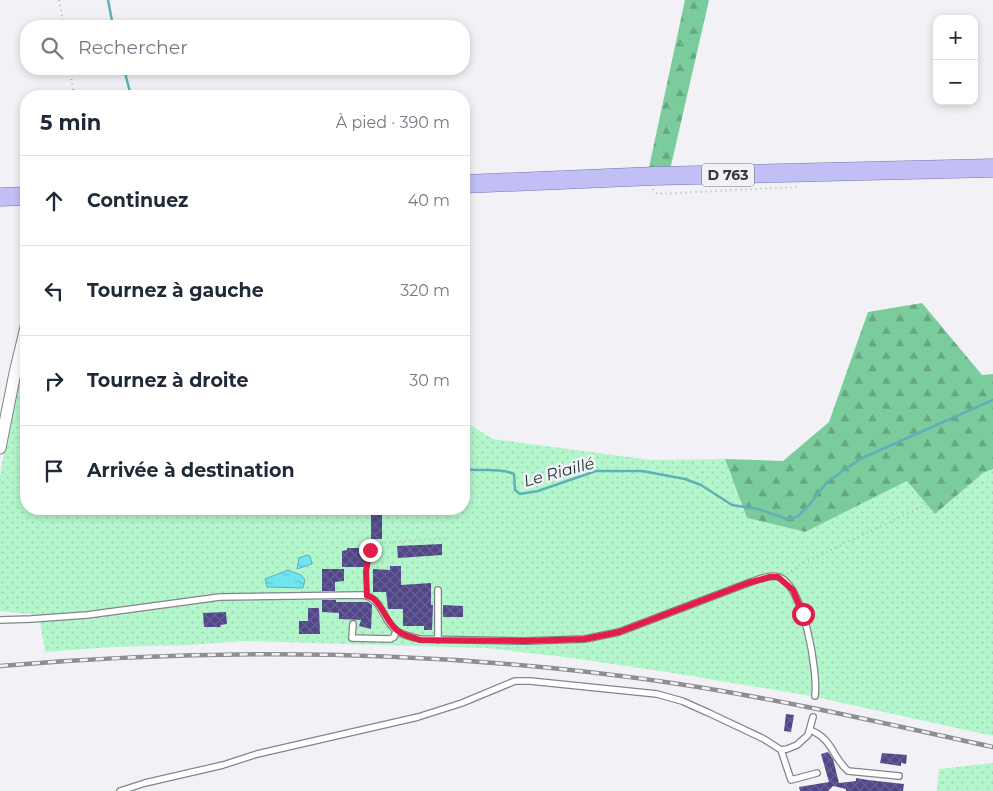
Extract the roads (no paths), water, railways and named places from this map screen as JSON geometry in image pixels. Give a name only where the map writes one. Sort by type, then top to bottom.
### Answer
[{"type":"main road","name":"D 763","points":[[470,184],[655,176],[993,168]]},
{"type":"main road","points":[[0,197],[20,196]]},
{"type":"street","points":[[0,448],[20,352]]},
{"type":"lane","points":[[0,620],[87,615],[243,595],[371,596],[396,631],[420,640],[526,641],[585,639],[619,632],[748,583],[770,577],[778,577],[793,590],[803,614],[811,649],[815,677],[815,696]]},
{"type":"lane","points":[[438,590],[438,640]]},
{"type":"lane","points":[[353,624],[352,638],[390,639],[394,637],[396,631]]},
{"type":"lane","points":[[120,791],[145,783],[223,765],[265,752],[436,712],[515,681],[657,694],[682,701],[764,739],[781,750],[791,780],[817,773]]},
{"type":"lane","points":[[781,750],[798,744],[808,735],[813,717]]},
{"type":"lane","points":[[810,730],[826,739],[848,771],[899,776]]},
{"type":"water","points":[[307,555],[310,556],[312,564],[297,569],[299,558]]},
{"type":"water","points":[[288,570],[301,575],[305,580],[303,588],[267,587],[265,579]]},
{"type":"waterway","name":"Le Riaillé","points":[[108,0],[112,20]]},
{"type":"waterway","name":"Le Riaillé","points":[[126,75],[129,90]]},
{"type":"waterway","name":"Le Riaillé","points":[[470,470],[502,471],[514,474],[515,490],[520,494],[538,491],[596,471],[642,471],[685,479],[701,485],[732,505],[758,509],[787,519],[798,516],[827,482],[860,459],[993,400]]},
{"type":"railway","points":[[0,666],[168,656],[253,654],[421,658],[505,664],[589,672],[712,689],[833,712],[993,747]]}]
